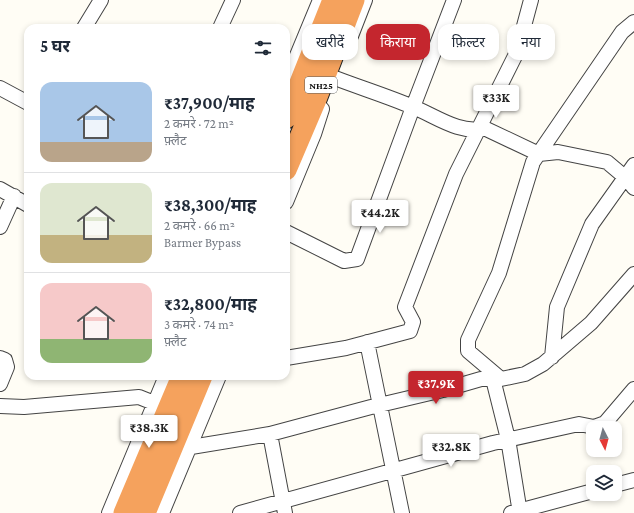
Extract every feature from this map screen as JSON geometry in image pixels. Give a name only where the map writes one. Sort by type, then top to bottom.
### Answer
[{"type":"highway","name":"NH25","points":[[290,108],[333,0]]},
{"type":"highway","name":"NH25","points":[[290,162],[319,104],[354,0]]},
{"type":"highway","points":[[124,513],[180,380]]},
{"type":"highway","points":[[145,513],[200,380]]},
{"type":"street","points":[[86,24],[101,0]]},
{"type":"street","points":[[222,24],[233,0]]},
{"type":"street","points":[[290,72],[320,0]]},
{"type":"street","points":[[290,192],[314,134],[319,104],[335,78],[365,0]]},
{"type":"street","points":[[290,234],[344,261],[357,259],[454,0]]},
{"type":"street","points":[[290,357],[346,348],[410,331],[413,322],[405,307],[410,293],[429,249],[456,174],[517,52],[531,0]]},
{"type":"street","points":[[586,493],[517,512],[508,439],[497,379],[468,351],[468,340],[499,273],[533,162],[622,32],[634,22]]},
{"type":"street","points":[[335,78],[413,107],[452,125],[477,130],[484,128],[539,154],[558,152],[607,162],[630,183]]},
{"type":"street","points":[[0,88],[24,101]]},
{"type":"street","points":[[552,357],[557,307],[592,224],[630,183],[634,165]]},
{"type":"street","points":[[0,189],[24,202]]},
{"type":"street","points":[[0,227],[14,196]]},
{"type":"street","points":[[190,446],[270,434],[379,405],[443,390],[480,379],[497,379],[525,374],[552,357],[591,323],[634,274]]},
{"type":"street","points":[[367,342],[402,513]]},
{"type":"street","points":[[0,358],[4,360],[7,367],[0,384]]},
{"type":"street","points":[[109,513],[164,380]]},
{"type":"street","points":[[162,513],[216,380]]},
{"type":"street","points":[[240,513],[284,507],[394,470],[508,439],[579,424],[594,427],[605,423],[634,389]]},
{"type":"street","points":[[0,406],[24,407],[139,397],[154,403]]},
{"type":"street","points":[[270,434],[284,507]]},
{"type":"street","points":[[622,483],[634,480]]}]
